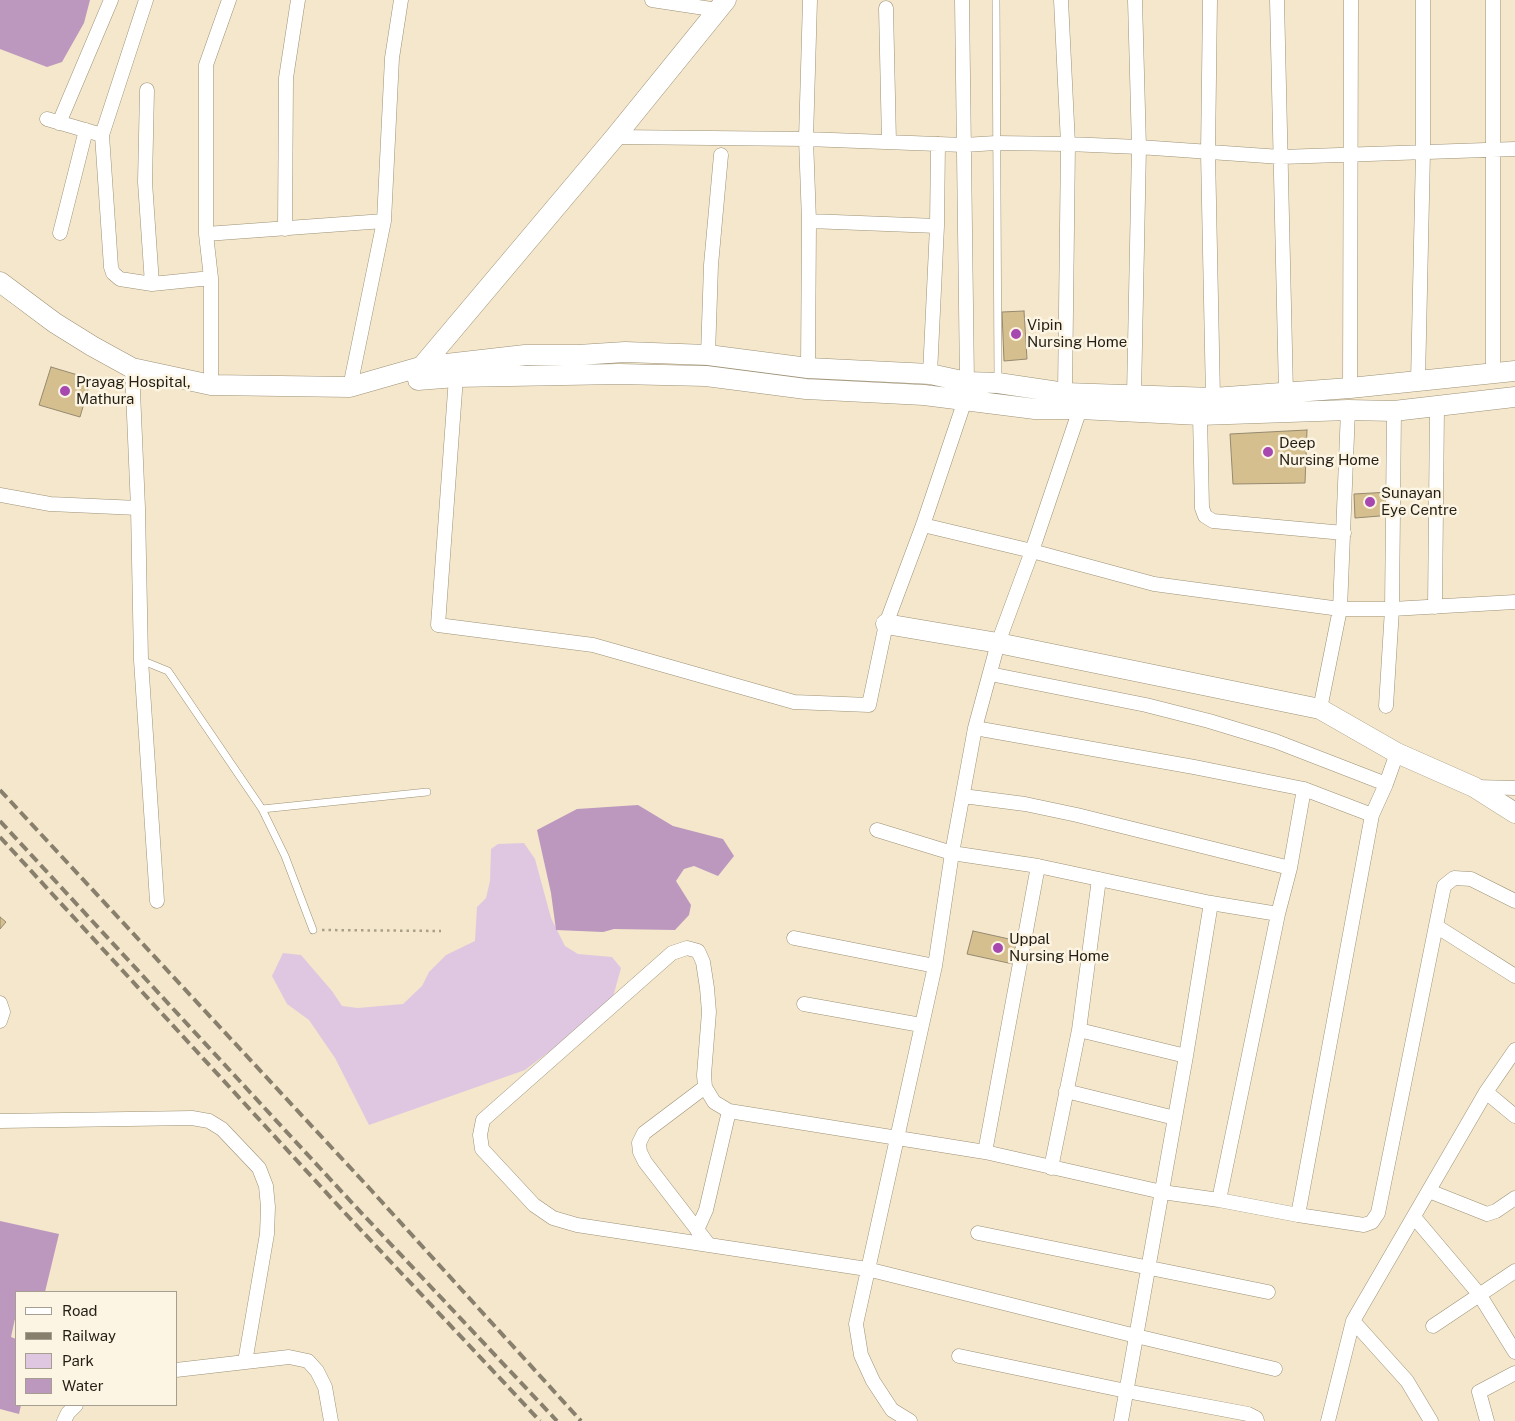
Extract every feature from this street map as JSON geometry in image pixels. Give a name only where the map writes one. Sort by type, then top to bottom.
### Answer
[{"type":"main road","points":[[416,374],[722,5]]},
{"type":"main road","points":[[0,282],[54,322],[132,368],[211,385],[350,387],[378,380],[525,355],[578,355],[625,352],[708,355],[808,368],[930,374],[966,391],[1035,409],[1080,409],[1200,415],[1348,410],[1394,412],[1515,396]]},
{"type":"main road","points":[[416,374],[456,378],[619,374],[706,376],[806,390],[924,395],[966,391],[998,383],[1065,393],[1213,398],[1350,388],[1515,371]]},
{"type":"main road","points":[[886,624],[998,644],[1320,709],[1397,753],[1474,786],[1515,813]]},
{"type":"street","points":[[102,135],[53,121],[111,0]]},
{"type":"street","points":[[146,0],[102,135],[113,273],[120,279],[152,284],[211,278]]},
{"type":"street","points":[[211,385],[211,278],[206,234],[206,65],[229,0]]},
{"type":"street","points":[[285,229],[286,78],[298,0]]},
{"type":"street","points":[[350,387],[384,221],[392,58],[401,0]]},
{"type":"street","points":[[652,0],[722,5]]},
{"type":"street","points":[[808,368],[809,221],[806,139],[810,0]]},
{"type":"street","points":[[456,378],[438,624],[593,645],[794,702],[869,705],[886,624],[923,525],[966,391],[962,0]]},
{"type":"street","points":[[1061,0],[1068,144],[1065,393]]},
{"type":"street","points":[[1134,395],[1139,147],[1135,0]]},
{"type":"street","points":[[1210,0],[1208,153],[1213,398]]},
{"type":"street","points":[[1277,0],[1286,393]]},
{"type":"street","points":[[1350,388],[1351,0]]},
{"type":"street","points":[[1418,381],[1423,152],[1423,0]]},
{"type":"street","points":[[1493,0],[1493,373]]},
{"type":"street","points":[[886,8],[889,142]]},
{"type":"street","points":[[147,90],[145,182],[152,284]]},
{"type":"street","points":[[60,233],[86,130]]},
{"type":"street","points":[[615,136],[806,139],[964,145],[996,143],[1068,144],[1281,157],[1515,150]]},
{"type":"street","points":[[930,374],[937,226],[938,144]]},
{"type":"street","points":[[708,355],[711,265],[721,155]]},
{"type":"street","points":[[206,234],[384,221]]},
{"type":"street","points":[[809,221],[937,226]]},
{"type":"street","points":[[132,368],[138,508],[141,660],[158,901]]},
{"type":"street","points":[[1435,607],[1437,407]]},
{"type":"street","points":[[910,1421],[892,1410],[873,1381],[861,1355],[856,1324],[935,966],[952,853],[975,728],[998,644],[1080,409]]},
{"type":"street","points":[[1320,709],[1340,609],[1348,410]]},
{"type":"street","points":[[1386,706],[1392,609],[1394,412]]},
{"type":"street","points":[[1200,415],[1202,508],[1205,516],[1213,521],[1344,533]]},
{"type":"street","points":[[0,495],[50,504],[138,508]]},
{"type":"street","points":[[923,525],[1032,551],[1154,584],[1340,609],[1392,609],[1515,602]]},
{"type":"street","points":[[990,674],[1146,705],[1209,721],[1275,741],[1386,784]]},
{"type":"street","points":[[975,728],[1194,767],[1304,790],[1372,815]]},
{"type":"street","points":[[1298,1215],[1372,815],[1397,753]]},
{"type":"street","points":[[1474,786],[1515,788]]},
{"type":"street","points":[[1219,1200],[1278,914],[1290,868],[1304,790]]},
{"type":"street","points":[[962,796],[1025,804],[1077,815],[1290,868]]},
{"type":"street","points":[[877,830],[952,853],[1038,866],[1211,903],[1278,914]]},
{"type":"street","points":[[985,1152],[1038,866]]},
{"type":"street","points":[[1275,1368],[1136,1336],[867,1269],[577,1225],[553,1218],[534,1205],[482,1149],[480,1135],[483,1120],[672,953],[687,948],[698,951],[703,962],[707,988],[709,1012],[704,1075],[705,1087],[714,1102],[728,1111],[985,1152],[1162,1192],[1364,1225],[1372,1222],[1378,1213],[1444,886],[1454,878],[1472,879],[1515,901]]},
{"type":"street","points":[[1050,1168],[1079,1030],[1099,879]]},
{"type":"street","points":[[1121,1421],[1186,1056],[1211,903]]},
{"type":"street","points":[[1436,926],[1515,976]]},
{"type":"street","points":[[794,938],[935,966]]},
{"type":"street","points":[[0,1003],[3,1012],[0,1021]]},
{"type":"street","points":[[804,1004],[921,1025]]},
{"type":"street","points":[[1079,1030],[1186,1056]]},
{"type":"street","points":[[1328,1421],[1353,1321],[1486,1092],[1515,1050]]},
{"type":"street","points":[[705,1087],[644,1133],[639,1143],[640,1152],[645,1162],[709,1245]]},
{"type":"street","points":[[1066,1091],[1175,1118]]},
{"type":"street","points":[[1486,1092],[1515,1116]]},
{"type":"street","points":[[697,1230],[706,1210],[728,1111]]},
{"type":"street","points":[[0,1121],[192,1118],[209,1121],[222,1129],[258,1168],[266,1186],[268,1207],[267,1234],[245,1362]]},
{"type":"street","points":[[1429,1191],[1486,1214],[1496,1211],[1515,1198]]},
{"type":"street","points":[[1414,1217],[1479,1294],[1515,1352]]},
{"type":"street","points":[[978,1234],[1268,1292]]},
{"type":"street","points":[[1433,1326],[1515,1271]]},
{"type":"street","points":[[1353,1321],[1407,1381],[1430,1421]]},
{"type":"street","points":[[959,1356],[1248,1414],[1256,1418],[1257,1421]]},
{"type":"street","points":[[178,1370],[289,1357],[308,1361],[317,1371],[325,1387],[331,1421]]},
{"type":"street","points":[[1487,1421],[1479,1392],[1515,1374]]},
{"type":"street","points":[[64,1421],[75,1406]]},
{"type":"lane","points":[[996,0],[998,383]]},
{"type":"lane","points":[[141,660],[168,671],[262,810],[285,856],[313,930]]},
{"type":"lane","points":[[262,810],[427,792]]},
{"type":"path","points":[[313,930],[441,931]]},
{"type":"green space","points":[[524,843],[535,859],[551,918],[565,946],[578,954],[612,957],[621,968],[613,997],[571,1035],[525,1070],[369,1125],[335,1058],[309,1020],[287,1004],[272,976],[283,953],[301,955],[332,991],[342,1006],[358,1008],[403,1004],[422,986],[429,972],[446,955],[475,941],[477,907],[486,898],[490,881],[491,849],[498,844]]},
{"type":"water","points":[[0,0],[90,0],[84,23],[62,62],[47,67],[0,49]]},
{"type":"water","points":[[638,805],[673,826],[723,839],[734,856],[718,876],[694,866],[684,869],[676,881],[691,905],[689,915],[675,930],[614,929],[603,932],[556,930],[551,893],[537,830],[577,809]]},
{"type":"water","points":[[0,1221],[59,1234],[45,1291],[15,1291],[15,1319],[11,1337],[15,1339],[15,1406],[21,1406],[19,1414],[0,1409]]},
{"type":"building","points":[[1024,311],[1027,359],[1004,361],[1002,312]]},
{"type":"building","points":[[51,367],[91,379],[80,417],[39,405]]},
{"type":"building","points":[[1307,430],[1305,483],[1233,484],[1230,434]]},
{"type":"building","points":[[1391,492],[1392,515],[1355,518],[1354,494]]},
{"type":"building","points":[[0,917],[6,922],[0,929]]},
{"type":"building","points":[[973,931],[1018,941],[1013,964],[967,954]]},
{"type":"railway","points":[[0,790],[371,1190],[581,1421]]},
{"type":"railway","points":[[0,821],[354,1205],[557,1421]]},
{"type":"railway","points":[[0,837],[345,1213],[540,1421]]},
{"type":"place","name":"Vipin Nursing Home","points":[[1016,334]]},
{"type":"place","name":"Prayag Hospital, Mathura","points":[[65,391]]},
{"type":"place","name":"Deep Nursing Home","points":[[1268,452]]},
{"type":"place","name":"Sunayan Eye Centre","points":[[1370,502]]},
{"type":"place","name":"Uppal Nursing Home","points":[[998,948]]}]
